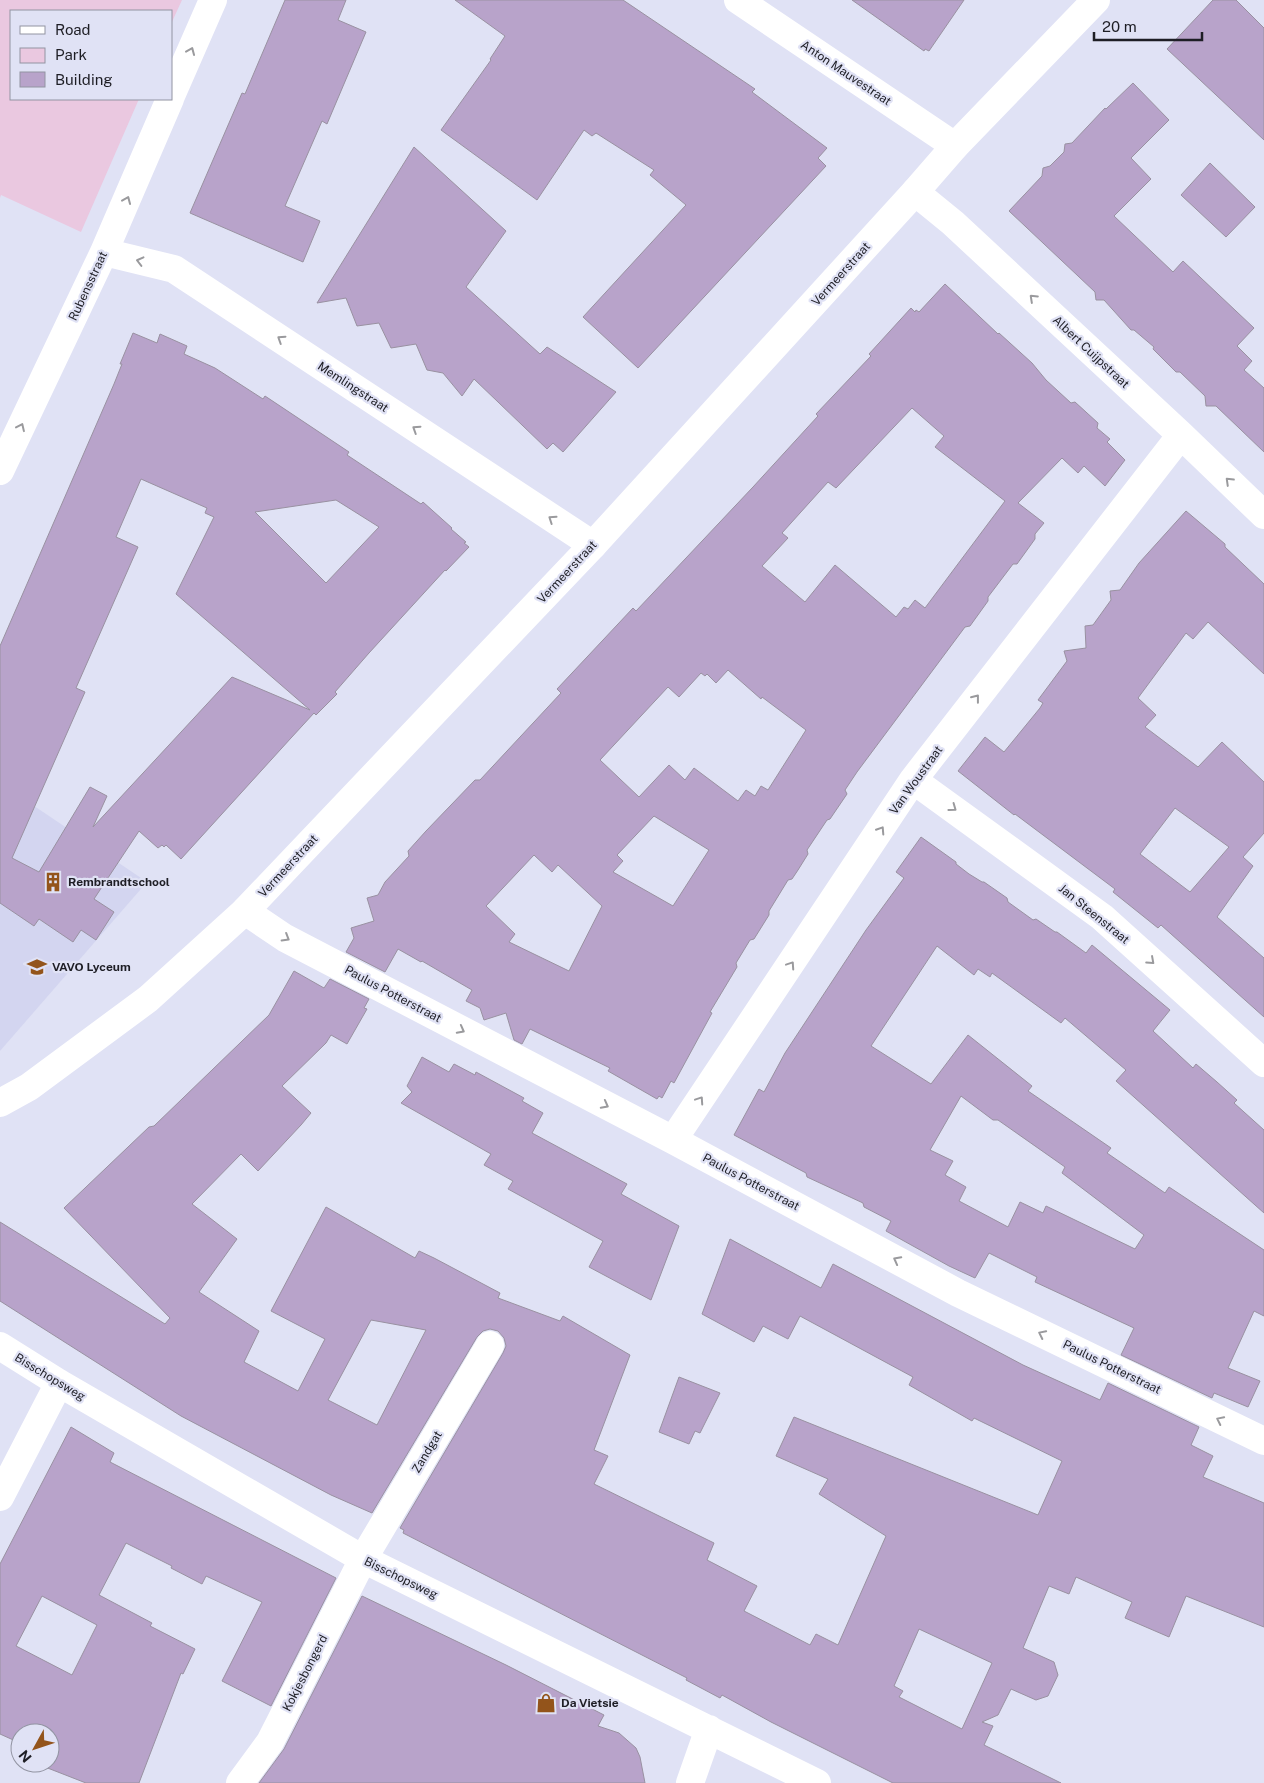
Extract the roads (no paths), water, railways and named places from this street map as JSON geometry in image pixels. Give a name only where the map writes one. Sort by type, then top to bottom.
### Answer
[{"type":"street","name":"Rubensstraat","points":[[172,95],[212,0]]},
{"type":"street","name":"Anton Mauvestraat","points":[[738,0],[955,146]]},
{"type":"street","name":"Vermeerstraat","points":[[0,1102],[29,1087],[148,999],[245,911],[593,545],[955,146],[1096,0]]},
{"type":"street","name":"Rubensstraat","points":[[0,471],[104,252],[170,100]]},
{"type":"street","name":"Albert Cuijpstraat","points":[[915,192],[952,223],[1181,435],[1264,515]]},
{"type":"street","name":"Memlingstraat","points":[[104,252],[174,269],[593,545]]},
{"type":"street","name":"Van Woustraat","points":[[673,1140],[914,780],[1181,435]]},
{"type":"street","name":"Jan Steenstraat","points":[[914,780],[1102,917],[1264,1063]]},
{"type":"street","name":"Paulus Potterstraat","points":[[245,911],[286,938],[673,1140],[958,1293],[1264,1441]]},
{"type":"street","name":"Zandgat","points":[[363,1559],[490,1345]]},
{"type":"street","name":"Bisschopsweg","points":[[0,1346],[59,1383],[363,1559],[817,1783]]},
{"type":"street","points":[[0,1498],[59,1383]]},
{"type":"street","name":"Kokjesbongerd","points":[[240,1783],[270,1742],[363,1559]]},
{"type":"street","points":[[690,1783],[708,1730]]},
{"type":"place","name":"Rembrandtschool","points":[[53,882]]},
{"type":"place","name":"VAVO Lyceum","points":[[37,967]]},
{"type":"place","name":"Da Vietsie","points":[[546,1703]]}]
